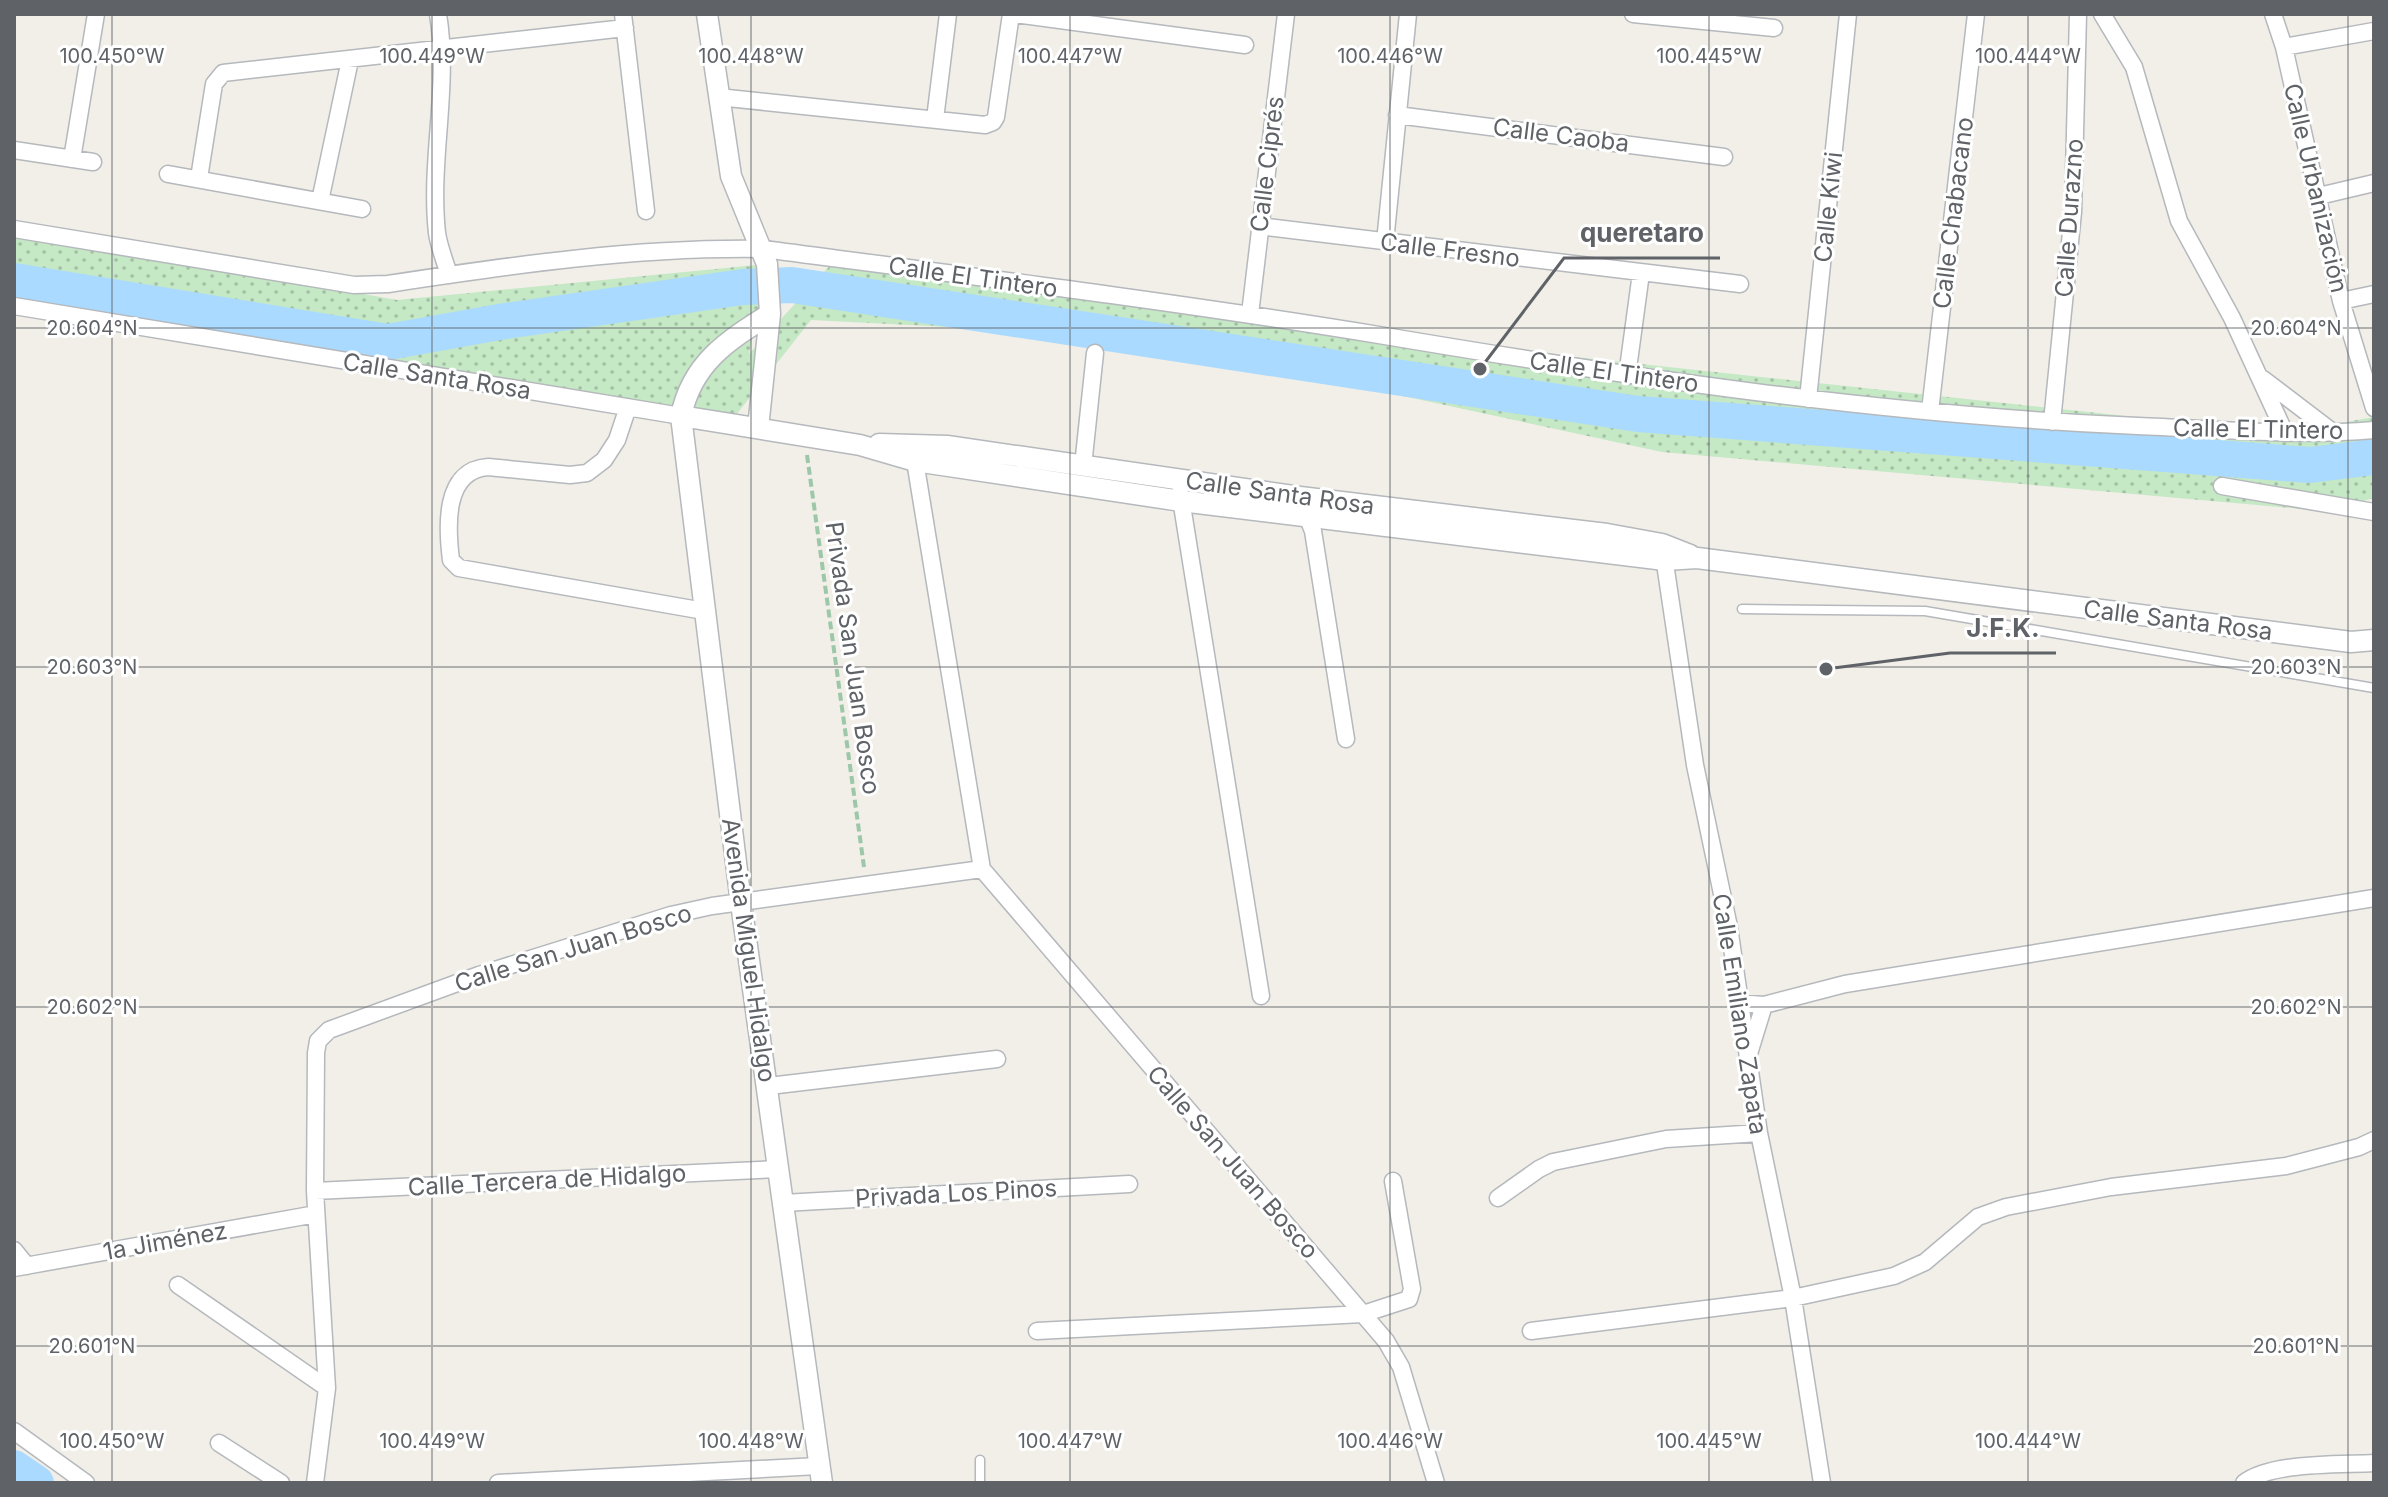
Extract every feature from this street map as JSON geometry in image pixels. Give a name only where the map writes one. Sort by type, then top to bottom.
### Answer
[{"type":"street","points":[[72,159],[96,14]]},
{"type":"street","points":[[438,14],[444,48],[435,198],[437,236],[449,275]]},
{"type":"street","points":[[707,14],[731,176],[765,257],[770,308],[758,428]]},
{"type":"street","points":[[935,119],[948,14]]},
{"type":"street","points":[[718,97],[985,125],[993,122],[1013,14],[1245,45]]},
{"type":"street","name":"Calle Ciprés","points":[[1250,314],[1286,14]]},
{"type":"street","points":[[1385,242],[1408,14]]},
{"type":"street","points":[[1633,14],[1728,18],[1774,28]]},
{"type":"street","name":"Calle Kiwi","points":[[1808,399],[1848,14]]},
{"type":"street","name":"Calle Chabacano","points":[[1930,411],[1976,14]]},
{"type":"street","name":"Calle Durazno","points":[[2052,422],[2073,212],[2078,14]]},
{"type":"street","points":[[2102,14],[2134,67],[2179,221],[2232,318],[2285,433]]},
{"type":"street","name":"Calle Urbanización","points":[[2273,14],[2284,47],[2341,301],[2374,408]]},
{"type":"street","points":[[199,178],[214,84],[219,76],[229,72],[444,48],[624,21],[646,211]]},
{"type":"street","points":[[2284,47],[2374,31]]},
{"type":"street","points":[[320,201],[350,60]]},
{"type":"street","name":"Calle Caoba","points":[[1397,115],[1724,157]]},
{"type":"street","points":[[14,150],[93,162]]},
{"type":"street","points":[[168,174],[362,209]]},
{"type":"street","points":[[2319,196],[2374,183]]},
{"type":"street","name":"Calle Fresno","points":[[1259,226],[1740,284]]},
{"type":"street","name":"Calle El Tintero","points":[[14,229],[354,285],[388,284],[650,252],[714,248],[765,257],[1250,314],[1627,376],[1808,399],[2052,422],[2285,433],[2374,430]]},
{"type":"street","points":[[1627,376],[1641,273]]},
{"type":"street","points":[[2341,301],[2374,294]]},
{"type":"street","name":"Calle Santa Rosa","points":[[14,306],[860,445],[915,461],[1048,471],[1083,466],[1178,480],[1304,506]]},
{"type":"street","points":[[681,416],[685,394],[704,363],[770,308]]},
{"type":"street","points":[[1083,466],[1095,353]]},
{"type":"street","points":[[2261,378],[2334,433]]},
{"type":"street","points":[[628,407],[617,440],[604,460],[587,473],[570,475],[488,467],[478,468],[465,477],[448,510],[451,560],[459,568],[704,611]]},
{"type":"street","name":"Avenida Miguel Hidalgo","points":[[681,416],[741,903],[769,1086],[820,1475]]},
{"type":"street","name":"Calle Santa Rosa","points":[[860,445],[925,444],[1181,501],[1304,506],[2351,642],[2374,640]]},
{"type":"street","points":[[915,461],[982,869]]},
{"type":"street","points":[[1178,480],[1261,996]]},
{"type":"street","points":[[2222,486],[2374,512]]},
{"type":"street","points":[[1304,506],[1313,531],[1346,739]]},
{"type":"street","name":"Calle Emiliano Zapata","points":[[1663,552],[1695,765],[1729,927],[1747,1063],[1793,1298],[1822,1483]]},
{"type":"street","name":"Calle San Juan Bosco","points":[[315,1191],[318,1041],[329,1030],[479,975],[671,915],[712,906],[982,869],[1386,1341],[1401,1367],[1436,1483]]},
{"type":"street","points":[[1738,1003],[1764,1005],[1845,984],[2374,898]]},
{"type":"street","points":[[1747,1063],[1764,1005]]},
{"type":"street","points":[[769,1086],[997,1059]]},
{"type":"street","points":[[1498,1198],[1553,1162],[1666,1139],[1759,1133]]},
{"type":"street","points":[[1531,1331],[1793,1298],[1894,1276],[1925,1262],[1978,1217],[2006,1207],[2111,1187],[2286,1166],[2359,1147],[2374,1140]]},
{"type":"street","name":"Calle Tercera de Hidalgo","points":[[315,1191],[779,1169]]},
{"type":"street","points":[[1037,1331],[1363,1314],[1409,1299],[1412,1295],[1393,1181]]},
{"type":"street","name":"Privada Los Pinos","points":[[783,1203],[1129,1184]]},
{"type":"street","points":[[315,1191],[327,1388],[315,1483]]},
{"type":"street","name":"1a Jiménez","points":[[21,1267],[316,1214]]},
{"type":"street","points":[[14,1250],[21,1267]]},
{"type":"street","points":[[178,1285],[327,1388]]},
{"type":"street","points":[[14,1431],[86,1483]]},
{"type":"street","points":[[219,1443],[281,1483]]},
{"type":"street","points":[[2244,1483],[2253,1476],[2271,1470],[2374,1463]]},
{"type":"street","points":[[498,1483],[820,1475]]},
{"type":"lane","points":[[1742,609],[1925,611],[2374,688]]},
{"type":"lane","points":[[980,1460],[980,1483]]},
{"type":"path","name":"Privada San Juan Bosco","points":[[804,436],[866,885]]},
{"type":"green space","points":[[14,232],[397,300],[767,264],[749,354],[836,259],[1406,339],[2285,433],[2374,417],[2374,498],[2325,511],[1662,452],[1126,336],[811,320],[736,415],[478,383],[14,306]]},
{"type":"waterway","points":[[14,281],[388,342],[505,321],[743,287],[792,285],[1638,414],[2310,465],[2374,457]]},
{"type":"waterway","points":[[14,1468],[36,1483]]},
{"type":"place","name":"queretaro","points":[[1480,369]]},
{"type":"place","name":"J.F.K.","points":[[1826,669]]}]
